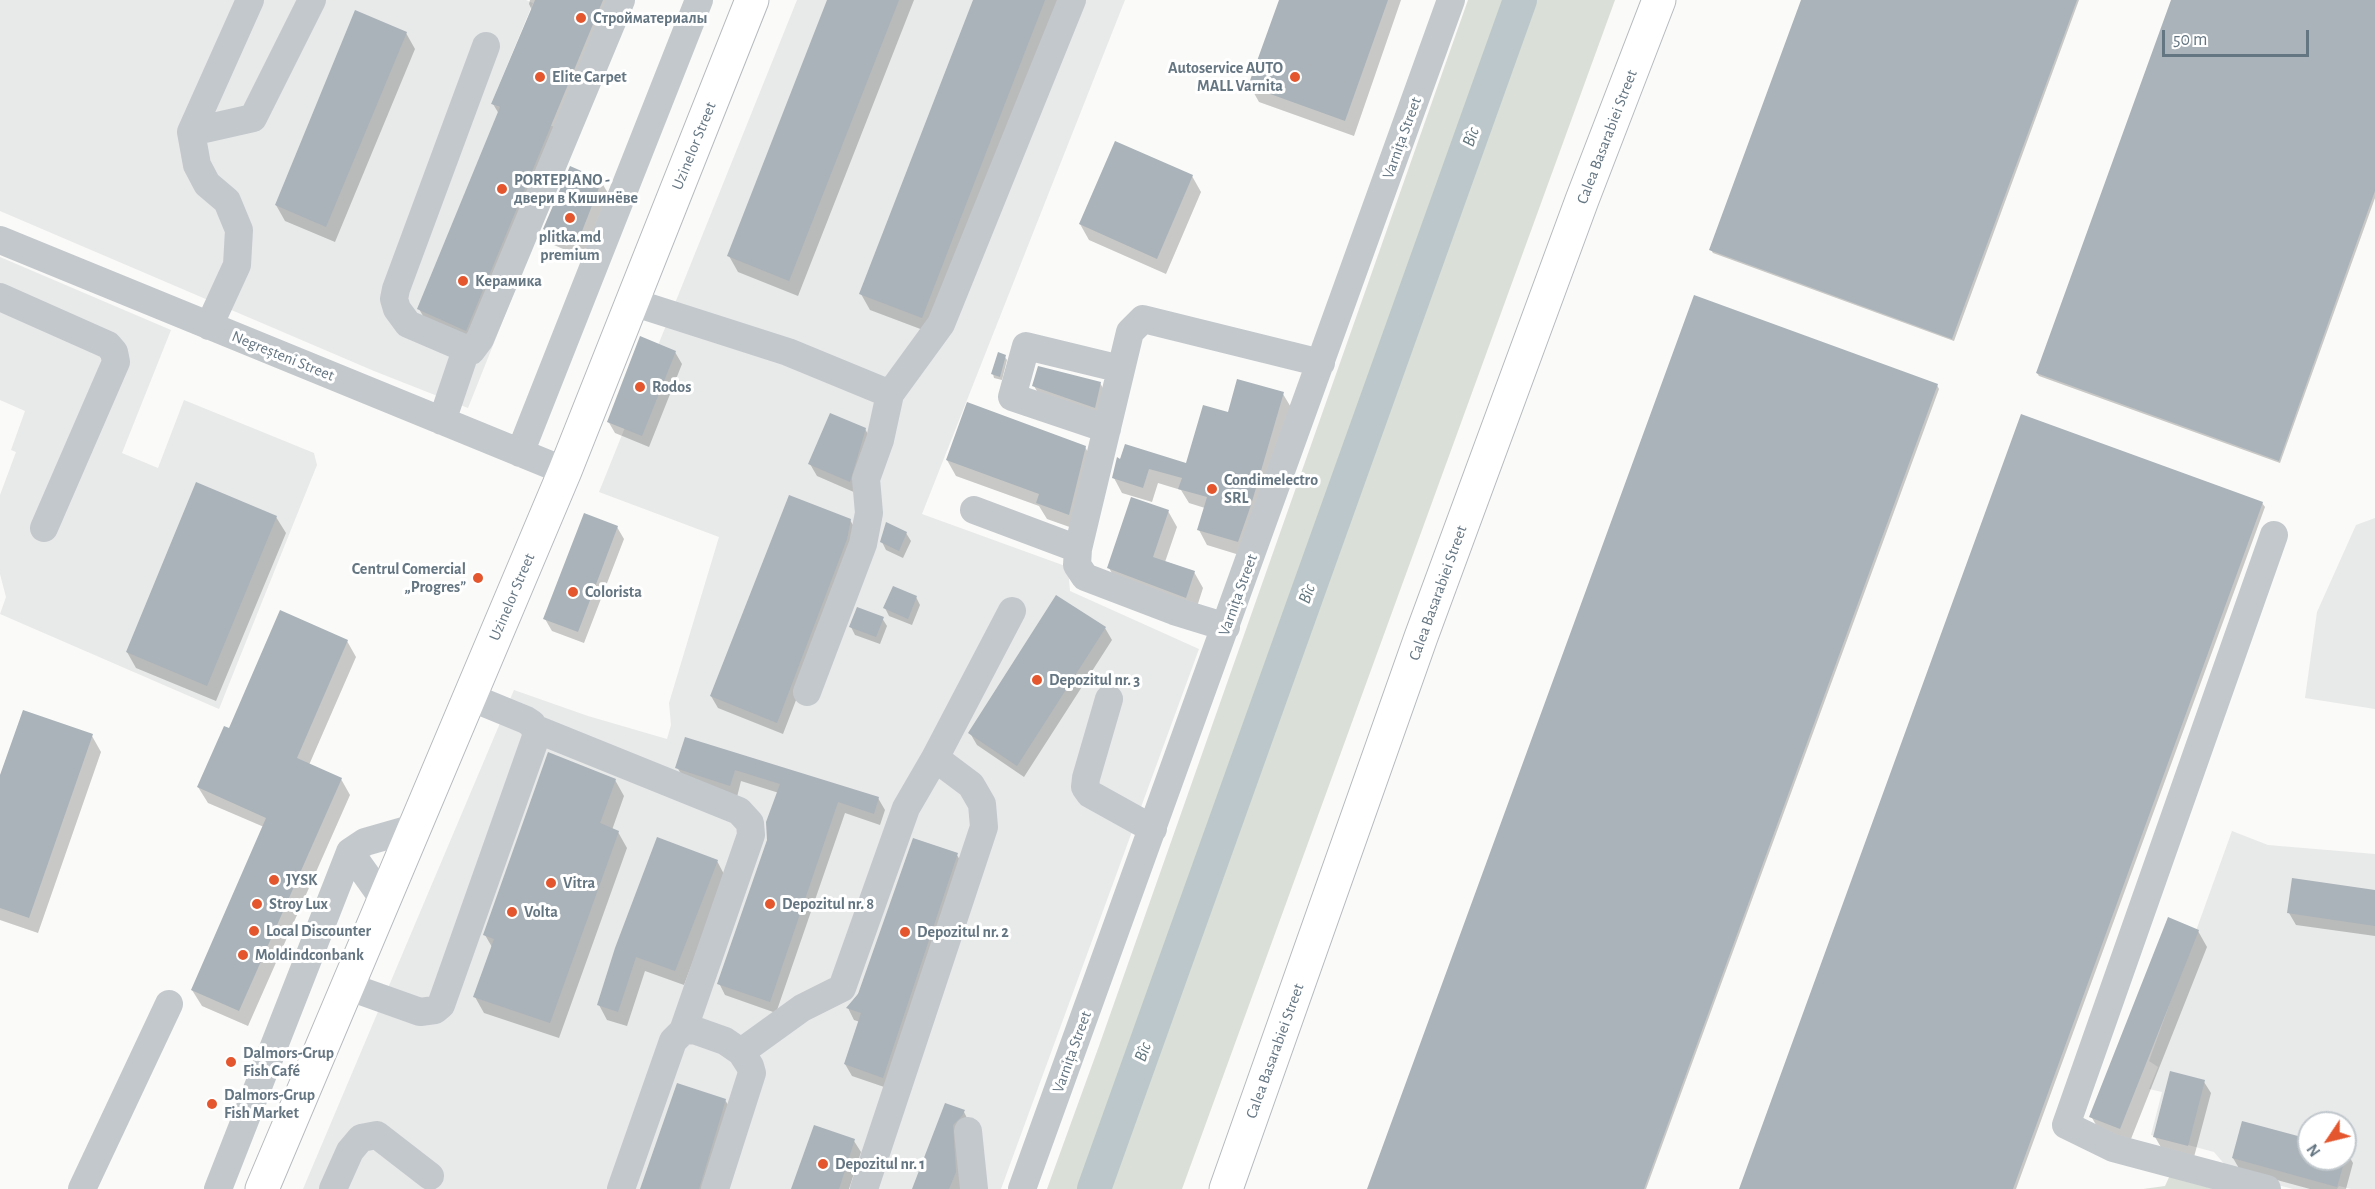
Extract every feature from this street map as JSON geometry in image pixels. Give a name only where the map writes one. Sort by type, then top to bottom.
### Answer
[{"type":"main road","name":"Uzinelor Street","points":[[262,1189],[565,471],[752,0]]},
{"type":"main road","name":"Calea Basarabiei Street","points":[[1226,1189],[1421,637],[1578,211],[1659,0]]},
{"type":"street","points":[[209,326],[237,265],[239,230],[227,201],[207,184],[197,165],[191,132],[250,0]]},
{"type":"street","points":[[191,132],[253,118],[312,0]]},
{"type":"street","points":[[486,46],[394,299],[396,309],[408,324],[466,350],[474,348],[480,339],[621,0]]},
{"type":"street","points":[[520,453],[699,0]]},
{"type":"street","points":[[807,692],[863,544],[868,513],[866,479],[879,440],[890,394],[941,324],[1072,0]]},
{"type":"street","name":"Varnița Street","points":[[1022,1189],[1451,0]]},
{"type":"street","name":"Negreșteni Street","points":[[0,240],[565,471]]},
{"type":"street","points":[[0,297],[108,345],[114,352],[116,362],[44,528]]},
{"type":"street","points":[[632,302],[788,352],[890,394]]},
{"type":"street","points":[[1226,627],[1174,611],[1085,577],[1077,565],[1078,549],[1130,332],[1143,319],[1321,363]]},
{"type":"street","points":[[1107,429],[1012,397],[1026,346],[1121,369]]},
{"type":"street","points":[[442,421],[466,350]]},
{"type":"street","points":[[974,510],[1078,549]]},
{"type":"street","points":[[2266,1189],[2113,1148],[2066,1125],[2274,535]]},
{"type":"street","points":[[741,1052],[802,1008],[842,988],[906,808],[935,759],[1012,611]]},
{"type":"street","points":[[470,697],[526,720],[536,729],[739,811],[750,823],[751,836],[683,1031],[674,1041],[621,1189]]},
{"type":"street","points":[[1108,699],[1085,787],[1090,794],[1153,829]]},
{"type":"street","points":[[347,986],[420,1012],[435,1010],[441,1005],[537,734],[536,729]]},
{"type":"street","points":[[864,1189],[984,827],[982,804],[971,785],[935,759]]},
{"type":"street","points":[[218,1189],[350,852],[365,842],[414,828]]},
{"type":"street","points":[[350,852],[384,900]]},
{"type":"street","points":[[82,1189],[170,1004]]},
{"type":"street","points":[[683,1031],[694,1030],[708,1034],[741,1052],[753,1073],[715,1189]]},
{"type":"street","points":[[968,1131],[974,1189]]},
{"type":"street","points":[[333,1189],[350,1152],[361,1138],[377,1135],[430,1176]]},
{"type":"shaded area","points":[[0,0],[526,0],[533,3],[491,104],[577,135],[468,408],[374,371],[0,211]]},
{"type":"shaded area","points":[[797,0],[1125,0],[922,514],[1068,567],[1070,591],[1199,649],[1001,1189],[303,1189],[514,690],[588,716],[667,739],[671,725],[669,703],[719,537],[599,492]]},
{"type":"shaded area","points":[[1468,0],[1615,0],[1182,1189],[1047,1189],[1099,1046]]},
{"type":"shaded area","points":[[0,257],[171,330],[122,453],[158,468],[184,400],[314,453],[317,465],[219,709],[0,614],[6,597],[0,574],[0,495],[16,452],[11,450],[25,411],[0,400]]},
{"type":"shaded area","points":[[2375,518],[2375,709],[2305,698],[2317,612],[2356,525]]},
{"type":"shaded area","points":[[2232,831],[2268,845],[2375,854],[2375,1189],[2351,1189],[2339,1186],[2337,1189],[2293,1189],[2232,1173],[2214,1152],[2151,1135],[2162,1092],[2149,1089],[2158,1067],[2149,1061]]},
{"type":"shaded area","points":[[2171,1173],[2224,1189],[2143,1189],[2165,1186]]},
{"type":"building","points":[[535,0],[603,0],[466,331],[417,309],[500,107],[491,104]]},
{"type":"building","points":[[827,0],[899,0],[789,281],[727,256]]},
{"type":"building","points":[[973,0],[1045,0],[922,318],[859,294]]},
{"type":"building","points":[[1279,0],[1388,0],[1345,121],[1248,86]]},
{"type":"building","points":[[1801,0],[2077,0],[1952,339],[1709,250]]},
{"type":"building","points":[[2171,0],[2375,0],[2375,191],[2279,461],[2036,373]]},
{"type":"building","points":[[355,10],[407,32],[326,227],[275,205]]},
{"type":"building","points":[[1115,141],[1193,175],[1157,259],[1079,224]]},
{"type":"building","points":[[570,166],[602,180],[577,244],[543,229]]},
{"type":"building","points":[[1694,295],[1938,384],[1644,1189],[1367,1189]]},
{"type":"building","points":[[640,336],[676,351],[642,436],[607,422]]},
{"type":"building","points":[[998,352],[1006,355],[1000,377],[991,374]]},
{"type":"building","points":[[1038,366],[1101,382],[1095,408],[1032,386]]},
{"type":"building","points":[[1237,379],[1284,392],[1238,542],[1197,530],[1207,497],[1178,489],[1182,478],[1149,469],[1143,488],[1112,478],[1117,457],[1120,459],[1125,444],[1186,463],[1203,405],[1228,412]]},
{"type":"building","points":[[967,402],[1086,446],[1069,515],[1036,503],[1039,494],[946,460]]},
{"type":"building","points":[[830,413],[866,428],[850,482],[808,464]]},
{"type":"building","points":[[2021,414],[2263,502],[2013,1189],[1739,1189]]},
{"type":"building","points":[[196,482],[277,516],[207,686],[126,652]]},
{"type":"building","points":[[789,495],[851,519],[847,539],[777,723],[710,696]]},
{"type":"building","points":[[1131,497],[1169,510],[1153,557],[1195,571],[1186,598],[1107,568]]},
{"type":"building","points":[[584,513],[618,526],[578,632],[543,619]]},
{"type":"building","points":[[886,522],[907,532],[899,551],[880,542]]},
{"type":"building","points":[[893,586],[917,596],[908,619],[883,608]]},
{"type":"building","name":"Depozitul nr. 3","points":[[1056,595],[1106,627],[1017,766],[968,733]]},
{"type":"building","points":[[857,607],[884,617],[876,637],[849,627]]},
{"type":"building","name":"Stroy Lux","points":[[280,610],[348,640],[297,758],[342,778],[239,1011],[191,990],[266,818],[197,787],[224,726],[229,728]]},
{"type":"building","points":[[23,710],[93,734],[29,918],[0,908],[0,775]]},
{"type":"building","name":"Depozitul nr. 8","points":[[685,737],[879,797],[874,814],[838,802],[770,1002],[717,984],[767,840],[766,822],[780,784],[735,770],[730,786],[675,768]]},
{"type":"building","name":"Vitra","points":[[548,752],[616,779],[600,823],[619,831],[550,1023],[473,997],[494,939],[483,935]]},
{"type":"building","points":[[657,837],[718,860],[675,971],[636,957],[618,1012],[597,1005],[615,948]]},
{"type":"building","name":"Depozitul nr. 2","points":[[913,838],[958,853],[883,1078],[844,1064],[861,1013],[846,1008],[858,994]]},
{"type":"building","points":[[2292,878],[2375,890],[2375,926],[2287,913]]},
{"type":"building","points":[[2168,917],[2199,930],[2120,1129],[2089,1117]]},
{"type":"building","points":[[2170,1071],[2205,1080],[2188,1146],[2153,1137]]},
{"type":"building","points":[[677,1083],[726,1099],[699,1189],[640,1189]]},
{"type":"building","points":[[945,1103],[965,1110],[953,1125],[956,1172],[949,1189],[912,1189]]},
{"type":"building","points":[[2242,1121],[2297,1136],[2297,1171],[2342,1171],[2337,1187],[2232,1158]]},
{"type":"building","name":"Depozitul nr. 1","points":[[814,1125],[855,1139],[839,1189],[791,1189]]},
{"type":"waterway","name":"Bîc","points":[[1094,1189],[1520,0]]},
{"type":"place","name":"Стройматериалы","points":[[581,18]]},
{"type":"place","name":"Elite Carpet","points":[[540,77]]},
{"type":"place","name":"Autoservice AUTO MALL Varnita","points":[[1295,77]]},
{"type":"place","name":"PORTEPIANO - двери в Кишинёве","points":[[502,189]]},
{"type":"place","name":"plitka.md premium","points":[[570,218]]},
{"type":"place","name":"Керамика","points":[[463,281]]},
{"type":"place","name":"Rodos","points":[[640,387]]},
{"type":"place","name":"Condimelectro SRL","points":[[1212,489]]},
{"type":"place","name":"Centrul Comercial „Progres”","points":[[478,578]]},
{"type":"place","name":"Colorista","points":[[573,592]]},
{"type":"place","name":"Depozitul nr. 3","points":[[1037,680]]},
{"type":"place","name":"JYSK","points":[[274,880]]},
{"type":"place","name":"Vitra","points":[[551,883]]},
{"type":"place","name":"Stroy Lux","points":[[257,904]]},
{"type":"place","name":"Depozitul nr. 8","points":[[770,904]]},
{"type":"place","name":"Volta","points":[[512,912]]},
{"type":"place","name":"Local Discounter","points":[[254,931]]},
{"type":"place","name":"Depozitul nr. 2","points":[[905,932]]},
{"type":"place","name":"Moldindconbank","points":[[243,955]]},
{"type":"place","name":"Dalmors-Grup Fish Café","points":[[231,1062]]},
{"type":"place","name":"Dalmors-Grup Fish Market","points":[[212,1104]]},
{"type":"place","name":"Depozitul nr. 1","points":[[823,1164]]}]
